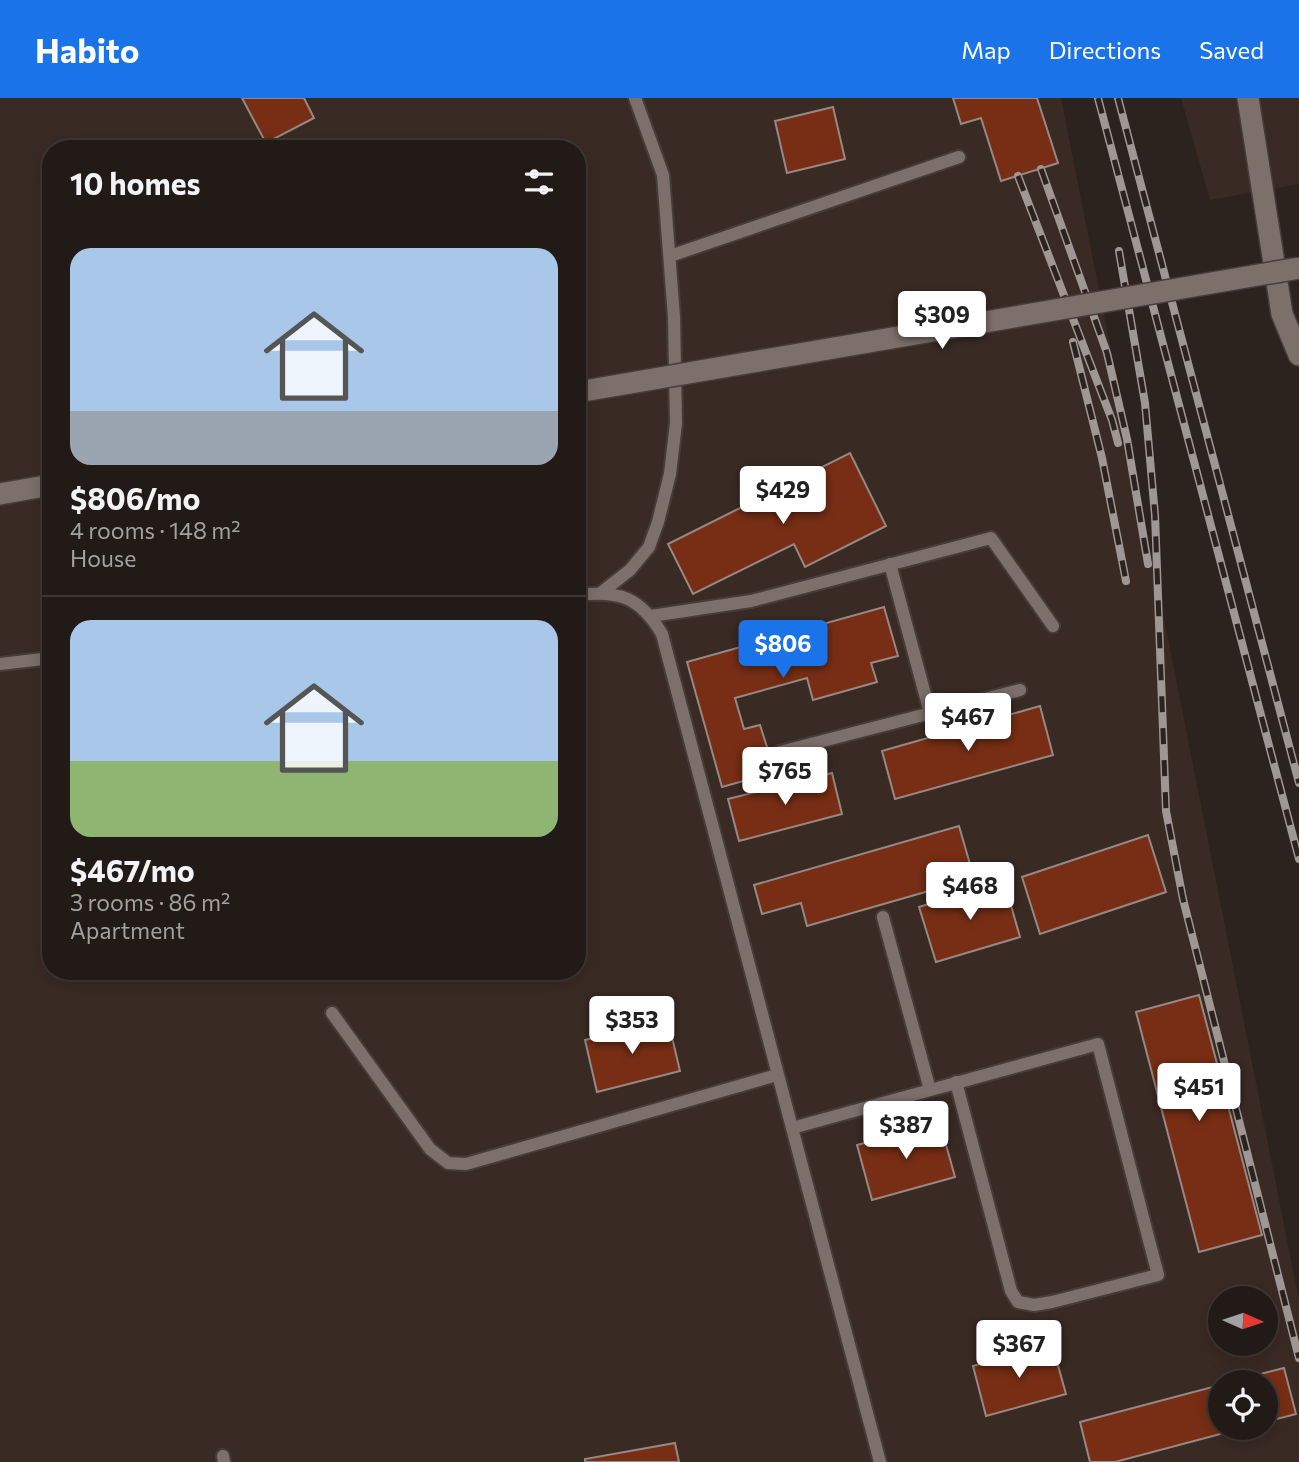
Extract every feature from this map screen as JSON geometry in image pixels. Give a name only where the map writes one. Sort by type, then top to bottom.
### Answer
[{"type":"main road","points":[[1248,98],[1282,314],[1299,355]]},
{"type":"main road","points":[[586,391],[1299,268]]},
{"type":"main road","points":[[0,494],[42,487]]},
{"type":"lane","points":[[601,592],[629,570],[649,547],[659,522],[670,474],[676,423],[674,317],[663,175],[635,98]]},
{"type":"lane","points":[[670,256],[959,158]]},
{"type":"lane","points":[[651,616],[751,601],[991,538],[1053,626]]},
{"type":"lane","points":[[890,564],[930,713]]},
{"type":"lane","points":[[586,594],[601,592],[626,597],[642,606],[662,634],[880,1462]]},
{"type":"lane","points":[[0,664],[42,659]]},
{"type":"lane","points":[[780,752],[1020,690]]},
{"type":"lane","points":[[883,917],[930,1090]]},
{"type":"lane","points":[[332,1013],[430,1149],[448,1163],[466,1164],[778,1075]]},
{"type":"lane","points":[[792,1128],[956,1082],[1098,1044],[1158,1275],[1052,1302],[1034,1305],[1018,1302],[1011,1291],[956,1082]]},
{"type":"shaded area","points":[[0,98],[1061,98],[1299,1300],[1299,1462],[0,1462]]},
{"type":"shaded area","points":[[1181,98],[1299,98],[1299,184],[1210,200]]},
{"type":"building","points":[[242,98],[304,98],[314,118],[272,140],[264,140]]},
{"type":"building","points":[[953,98],[1037,98],[1058,163],[1001,181],[981,118],[961,124]]},
{"type":"building","points":[[833,107],[845,159],[787,173],[775,121]]},
{"type":"building","points":[[850,453],[886,526],[805,567],[794,544],[693,594],[668,544]]},
{"type":"building","points":[[884,607],[898,656],[871,663],[877,682],[813,700],[807,678],[735,698],[744,729],[760,725],[768,750],[755,754],[761,776],[722,787],[687,662]]},
{"type":"building","points":[[1040,706],[1053,755],[895,799],[882,751]]},
{"type":"building","points":[[832,773],[842,814],[739,841],[728,799]]},
{"type":"building","points":[[959,826],[974,878],[807,926],[801,903],[762,914],[754,885]]},
{"type":"building","points":[[1148,835],[1166,892],[1040,934],[1022,877]]},
{"type":"building","points":[[1004,881],[1020,937],[936,962],[919,907]]},
{"type":"building","points":[[1199,995],[1262,1235],[1199,1252],[1136,1012]]},
{"type":"building","points":[[668,1020],[680,1071],[597,1092],[585,1040]]},
{"type":"building","points":[[940,1123],[955,1177],[872,1200],[857,1145]]},
{"type":"building","points":[[1052,1344],[1066,1394],[986,1416],[973,1366]]},
{"type":"building","points":[[1284,1368],[1296,1414],[1278,1419],[1278,1370]]},
{"type":"building","points":[[1208,1388],[1208,1437],[1115,1462],[1090,1462],[1080,1422]]},
{"type":"building","points":[[675,1443],[679,1462],[585,1462],[585,1459]]},
{"type":"railway","points":[[1098,98],[1299,859]]},
{"type":"railway","points":[[1118,98],[1299,783]]},
{"type":"railway","points":[[1041,169],[1107,353],[1127,439],[1148,564]]},
{"type":"railway","points":[[1018,176],[1112,420],[1118,443]]},
{"type":"railway","points":[[1119,251],[1145,403],[1155,515],[1166,811],[1183,899],[1299,1358]]},
{"type":"railway","points":[[1073,342],[1102,458],[1126,581]]}]
